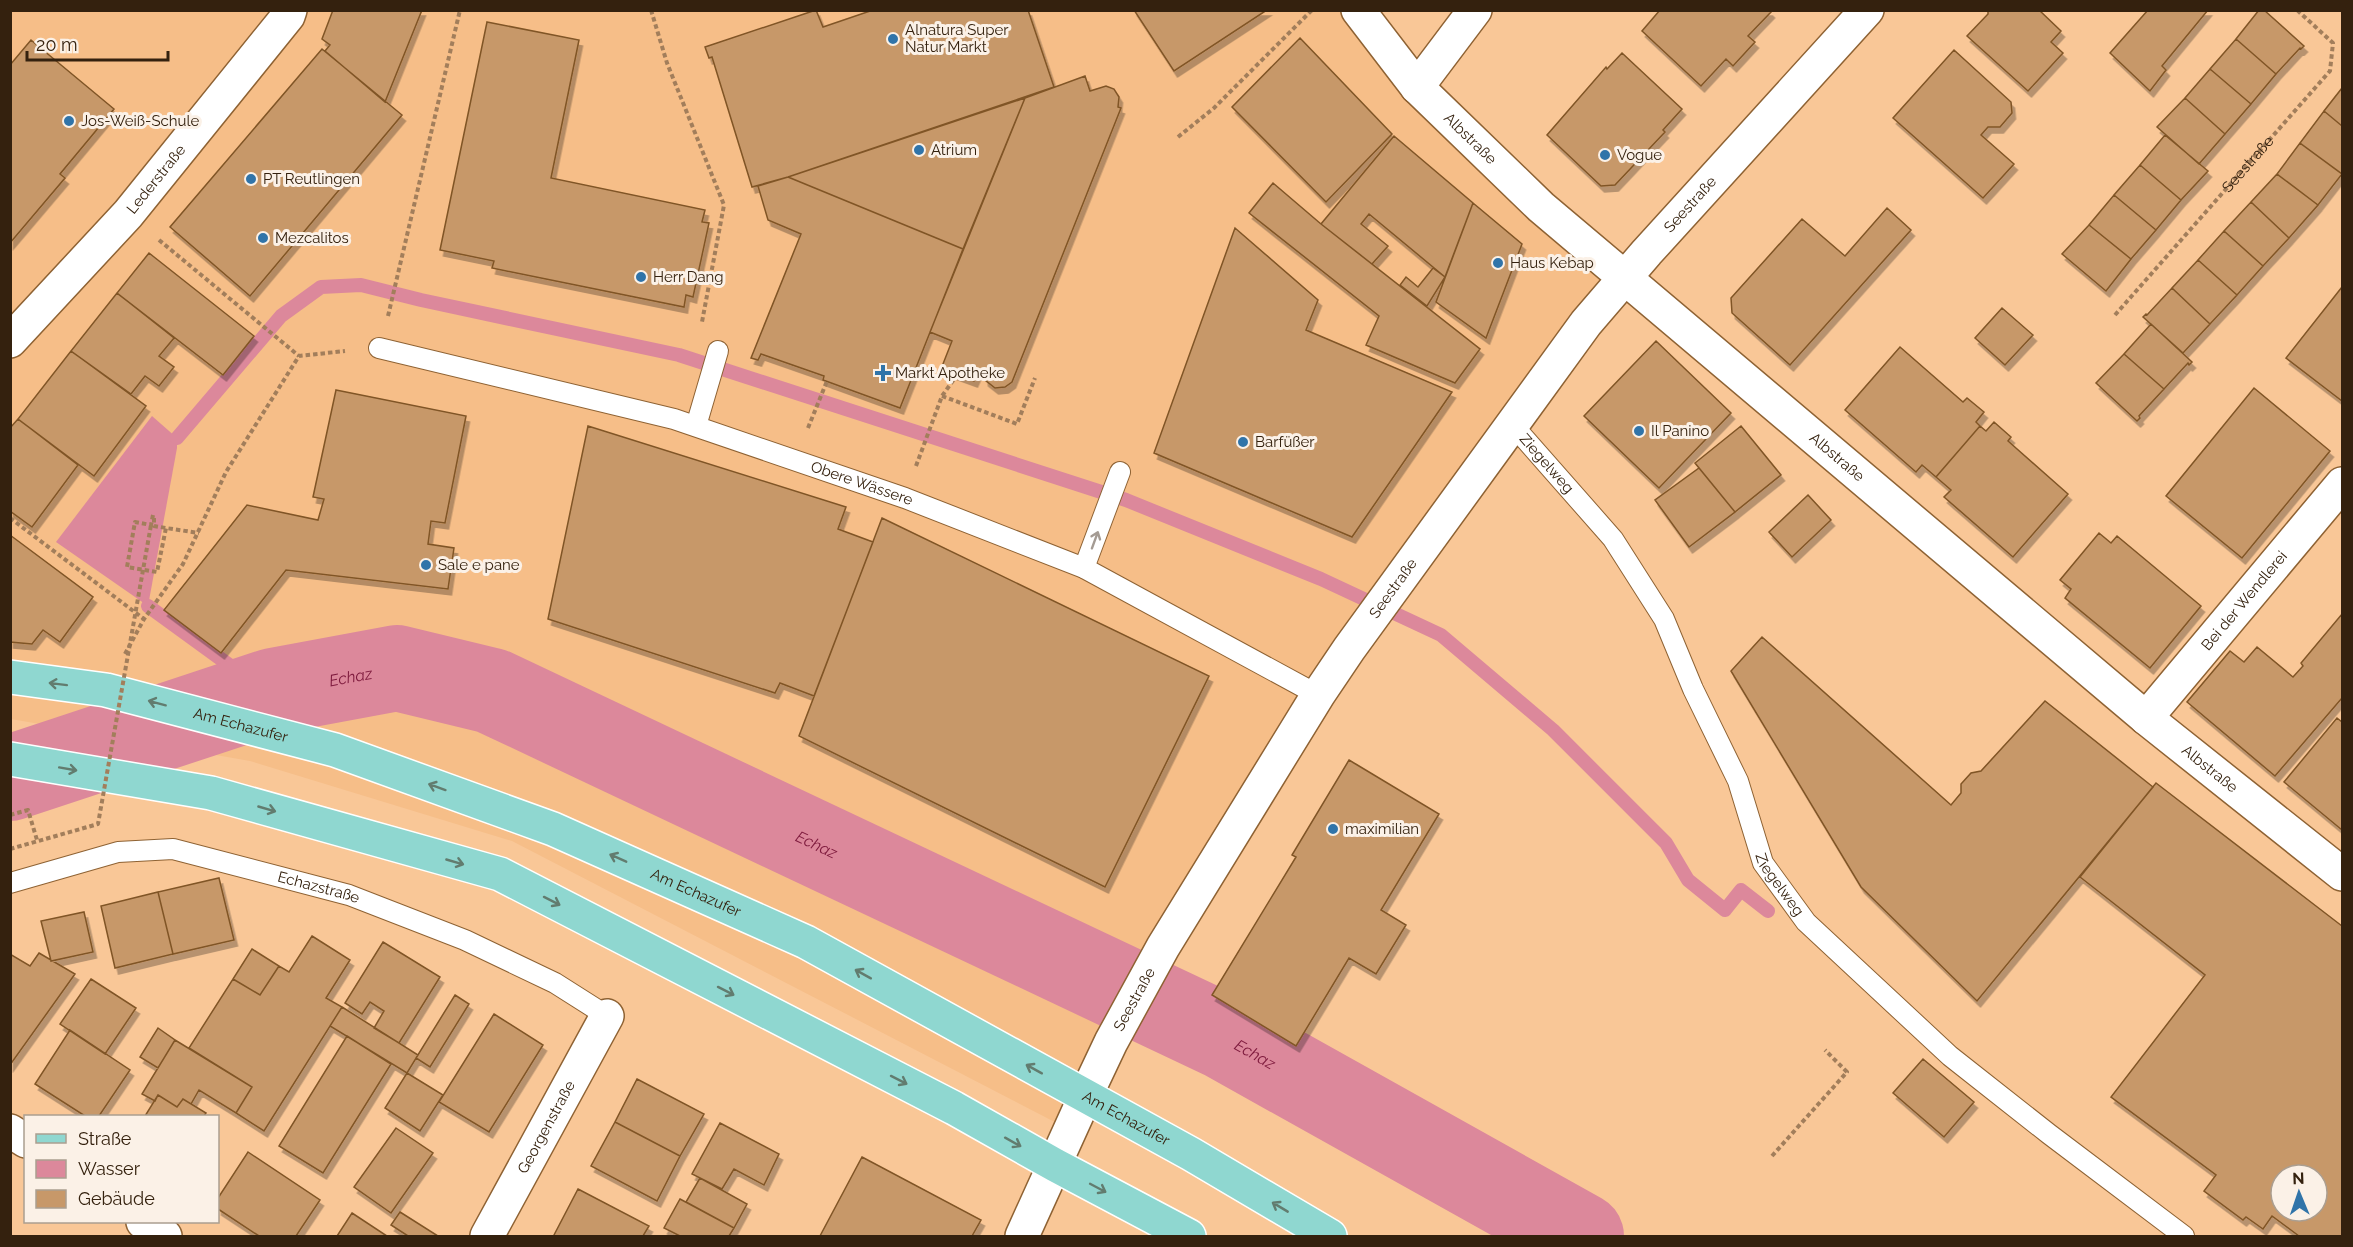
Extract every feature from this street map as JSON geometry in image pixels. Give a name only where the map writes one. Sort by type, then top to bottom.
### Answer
[{"type":"main road","name":"Am Echazufer","points":[[10,677],[106,690],[335,750],[553,829],[806,942],[1191,1154],[1330,1236]]},
{"type":"main road","points":[[10,759],[211,793],[500,874],[954,1108],[1054,1165],[1189,1236]]},
{"type":"street","name":"Lederstraße","points":[[10,341],[128,214],[288,16],[290,10]]},
{"type":"street","name":"Albstraße","points":[[1359,10],[1417,87],[1541,207],[2146,718],[2343,874]]},
{"type":"street","points":[[1417,87],[1475,10]]},
{"type":"street","name":"Seestraße","points":[[1022,1236],[1085,1097],[1163,947],[1318,695],[1349,649],[1511,423],[1586,323],[1867,10]]},
{"type":"street","name":"Bei der Wendlerei","points":[[2146,718],[2343,484]]},
{"type":"street","name":"Georgenstraße","points":[[487,1236],[607,1016]]},
{"type":"street","points":[[10,1131],[24,1140]]},
{"type":"street","points":[[146,1223],[165,1236]]},
{"type":"lane","name":"Obere Wässere","points":[[380,348],[674,419],[905,498],[1084,568],[1318,695]]},
{"type":"lane","points":[[696,426],[718,351]]},
{"type":"lane","name":"Ziegelweg","points":[[1511,423],[1613,539],[1664,619],[1693,688],[1738,781],[1763,863],[1806,922],[1950,1056],[2184,1236]]},
{"type":"lane","points":[[1084,568],[1120,471]]},
{"type":"lane","name":"Echazstraße","points":[[10,883],[118,852],[173,849],[349,895],[465,940],[555,983],[607,1016]]},
{"type":"path","points":[[128,214],[299,356],[380,348],[398,283],[460,10]]},
{"type":"path","points":[[651,10],[667,63],[724,205],[700,329]]},
{"type":"path","points":[[1178,137],[1214,108],[1312,10]]},
{"type":"path","name":"Seestraße","points":[[2115,315],[2330,71],[2333,43],[2297,10]]},
{"type":"path","points":[[10,518],[144,619],[183,564],[226,472],[299,356]]},
{"type":"path","points":[[924,446],[942,396],[957,375]]},
{"type":"path","points":[[942,396],[1017,424],[1035,378]]},
{"type":"path","points":[[814,414],[826,383]]},
{"type":"path","points":[[10,849],[98,824],[153,515],[154,526],[199,533]]},
{"type":"path","points":[[151,525],[135,522],[128,567],[158,572],[166,528]]},
{"type":"path","points":[[1772,1156],[1848,1072],[1825,1050]]},
{"type":"shaded area","points":[[11,11],[1358,11],[1624,278],[1318,703],[1076,1133],[512,841],[250,761],[11,719]]},
{"type":"water","points":[[152,416],[177,438],[177,448],[148,606],[56,542]]},
{"type":"building","points":[[333,10],[422,10],[385,102],[325,51],[330,45],[322,39]]},
{"type":"building","points":[[816,10],[823,27],[873,10],[1028,10],[1054,87],[788,177],[752,187],[712,57],[709,58],[705,47]]},
{"type":"building","points":[[1134,10],[1267,10],[1174,71]]},
{"type":"building","points":[[1660,10],[1769,10],[1771,12],[1748,36],[1755,42],[1733,66],[1726,59],[1701,86],[1642,31]]},
{"type":"building","points":[[1988,10],[2039,10],[2061,31],[2051,42],[2063,53],[2028,91],[1967,36],[1988,14]]},
{"type":"building","points":[[2148,10],[2208,10],[2162,66],[2166,70],[2150,91],[2110,53]]},
{"type":"building","points":[[2259,10],[2264,10],[2304,46],[2276,74],[2236,39]]},
{"type":"building","points":[[487,22],[579,40],[551,178],[705,210],[702,222],[709,223],[693,297],[686,295],[684,307],[492,268],[494,261],[440,250]]},
{"type":"building","points":[[1300,38],[1392,134],[1326,202],[1232,107]]},
{"type":"building","points":[[2236,39],[2276,74],[2251,104],[2210,69]]},
{"type":"building","points":[[31,40],[114,109],[60,174],[65,178],[10,243],[10,65]]},
{"type":"building","points":[[322,49],[402,115],[250,296],[170,227]]},
{"type":"building","points":[[1954,50],[2011,102],[2012,113],[2000,127],[1988,127],[1981,135],[2014,164],[1983,198],[1893,118]]},
{"type":"building","points":[[1622,53],[1682,109],[1663,130],[1665,132],[1615,185],[1601,186],[1547,135],[1606,67],[1607,69]]},
{"type":"building","points":[[2210,69],[2251,104],[2225,134],[2185,98]]},
{"type":"building","points":[[1085,76],[1090,91],[1106,86],[1114,89],[1119,97],[1118,107],[1121,108],[1012,382],[1005,387],[995,388],[985,380],[984,372],[979,370],[974,381],[941,369],[952,341],[930,332],[1025,98]]},
{"type":"building","points":[[2342,88],[2342,126],[2324,111]]},
{"type":"building","points":[[1025,98],[963,249],[788,177]]},
{"type":"building","points":[[2185,98],[2225,134],[2199,164],[2157,127]]},
{"type":"building","points":[[2324,111],[2342,126],[2342,174],[2300,143]]},
{"type":"building","points":[[2165,135],[2208,171],[2181,200],[2140,165]]},
{"type":"building","points":[[1394,136],[1473,203],[1445,277],[1369,214],[1361,224],[1388,246],[1372,264],[1321,224]]},
{"type":"building","points":[[2300,143],[2342,174],[2318,205],[2277,174]]},
{"type":"building","points":[[2140,165],[2181,200],[2156,230],[2114,195]]},
{"type":"building","points":[[2277,174],[2318,205],[2289,238],[2251,202]]},
{"type":"building","points":[[788,177],[963,249],[900,408],[823,380],[824,376],[761,354],[758,360],[751,358],[801,234],[768,220],[758,186]]},
{"type":"building","points":[[1273,183],[1321,224],[1480,349],[1455,383],[1366,345],[1379,316],[1249,213]]},
{"type":"building","points":[[2114,195],[2156,230],[2131,259],[2089,225]]},
{"type":"building","points":[[2251,202],[2289,238],[2263,266],[2224,231]]},
{"type":"building","points":[[1473,203],[1522,244],[1486,338],[1436,302]]},
{"type":"building","points":[[1887,208],[1911,230],[1790,365],[1732,313],[1731,298],[1802,219],[1845,256]]},
{"type":"building","points":[[2089,225],[2131,259],[2106,291],[2062,254]]},
{"type":"building","points":[[1235,228],[1318,300],[1306,330],[1452,392],[1352,537],[1154,453]]},
{"type":"building","points":[[2224,231],[2263,266],[2237,295],[2198,260]]},
{"type":"building","points":[[149,253],[254,336],[223,375],[117,293]]},
{"type":"building","points":[[2198,260],[2237,295],[2210,324],[2172,288]]},
{"type":"building","points":[[1433,268],[1445,277],[1427,306],[1400,285],[1406,277],[1418,287]]},
{"type":"building","points":[[2342,287],[2342,401],[2286,358]]},
{"type":"building","points":[[2172,288],[2210,324],[2183,353],[2143,317]]},
{"type":"building","points":[[117,293],[174,338],[159,356],[174,367],[159,386],[145,376],[131,394],[71,351]]},
{"type":"building","points":[[2002,308],[2033,335],[2005,365],[1975,338]]},
{"type":"building","points":[[2151,324],[2192,362],[2189,365],[2188,363],[2164,389],[2124,354]]},
{"type":"building","points":[[1656,341],[1731,413],[1659,488],[1584,416]]},
{"type":"building","points":[[1900,347],[1963,402],[1967,398],[1984,412],[1976,422],[1980,426],[1936,477],[1922,465],[1916,472],[1845,410]]},
{"type":"building","points":[[71,351],[146,406],[94,476],[18,419]]},
{"type":"building","points":[[2124,354],[2164,389],[2137,421],[2096,383]]},
{"type":"building","points":[[2254,388],[2330,451],[2242,558],[2166,496]]},
{"type":"building","points":[[336,390],[466,416],[445,523],[431,521],[428,544],[454,548],[448,589],[286,570],[221,653],[164,610],[247,505],[318,520],[324,499],[313,497]]},
{"type":"building","points":[[18,419],[78,465],[32,527],[10,511],[10,428]]},
{"type":"building","points":[[1994,422],[2011,437],[2008,441],[2068,494],[2013,557],[1944,497],[1951,490],[1936,477],[1980,426],[1986,431]]},
{"type":"building","points":[[588,426],[846,507],[838,529],[873,542],[814,696],[780,683],[775,693],[548,619]]},
{"type":"building","points":[[1741,426],[1781,475],[1735,512],[1695,463]]},
{"type":"building","points":[[1699,468],[1735,512],[1689,547],[1655,500]]},
{"type":"building","points":[[1808,495],[1831,520],[1792,557],[1769,532]]},
{"type":"building","points":[[882,518],[1209,676],[1105,887],[799,736]]},
{"type":"building","points":[[2099,533],[2111,543],[2117,536],[2201,606],[2150,668],[2065,598],[2071,589],[2060,580]]},
{"type":"building","points":[[10,535],[93,597],[60,642],[43,630],[32,644],[10,642]]},
{"type":"building","points":[[2342,614],[2342,698],[2275,776],[2187,702],[2230,651],[2244,662],[2257,647],[2293,677],[2303,666],[2301,663]]},
{"type":"building","points":[[1762,637],[1951,805],[1961,793],[1961,784],[1971,773],[1981,771],[2045,701],[2153,787],[1977,1001],[1861,887],[1731,671]]},
{"type":"building","points":[[2337,718],[2342,722],[2342,830],[2284,782]]},
{"type":"building","points":[[1349,760],[1439,814],[1381,910],[1406,925],[1376,974],[1349,958],[1296,1046],[1212,995],[1296,857],[1292,855]]},
{"type":"building","points":[[2156,783],[2342,926],[2342,1236],[2299,1236],[2281,1223],[2329,1223],[2329,1163],[2269,1163],[2269,1220],[2263,1229],[2246,1217],[2243,1220],[2204,1191],[2216,1175],[2111,1097],[2205,975],[2080,877]]},
{"type":"building","points":[[219,878],[234,940],[173,954],[158,892]]},
{"type":"building","points":[[158,892],[173,954],[115,968],[101,906]]},
{"type":"building","points":[[84,912],[93,952],[51,961],[41,921]]},
{"type":"building","points":[[312,936],[350,960],[326,998],[342,1007],[264,1131],[236,1113],[252,1087],[189,1048],[233,979],[260,995],[279,966],[289,972]]},
{"type":"building","points":[[383,942],[440,977],[399,1043],[374,1028],[384,1011],[370,1002],[362,1014],[345,1003]]},
{"type":"building","points":[[252,949],[279,966],[260,995],[233,979]]},
{"type":"building","points":[[39,953],[75,974],[10,1065],[10,954],[30,966]]},
{"type":"building","points":[[91,979],[136,1008],[105,1054],[60,1024]]},
{"type":"building","points":[[455,995],[469,1004],[430,1067],[416,1058]]},
{"type":"building","points":[[342,1007],[418,1055],[407,1073],[330,1026]]},
{"type":"building","points":[[494,1014],[543,1045],[489,1132],[439,1102]]},
{"type":"building","points":[[158,1028],[175,1040],[158,1068],[140,1057]]},
{"type":"building","points":[[70,1030],[130,1070],[100,1115],[83,1115],[35,1084]]},
{"type":"building","points":[[347,1036],[391,1064],[323,1173],[279,1146]]},
{"type":"building","points":[[175,1040],[252,1087],[236,1113],[199,1090],[191,1104],[183,1099],[177,1107],[158,1095],[155,1101],[142,1094]]},
{"type":"building","points":[[1923,1059],[1974,1102],[1944,1137],[1893,1093]]},
{"type":"building","points":[[407,1073],[443,1095],[420,1131],[385,1108]]},
{"type":"building","points":[[637,1079],[704,1114],[680,1156],[615,1122]]},
{"type":"building","points":[[158,1095],[177,1107],[183,1099],[206,1113],[205,1115],[146,1115]]},
{"type":"building","points":[[615,1122],[680,1156],[657,1201],[591,1166]]},
{"type":"building","points":[[720,1123],[779,1154],[764,1185],[734,1169],[722,1189],[692,1174]]},
{"type":"building","points":[[396,1128],[433,1153],[391,1213],[354,1187]]},
{"type":"building","points":[[248,1152],[320,1200],[296,1236],[259,1236],[219,1210],[219,1196]]},
{"type":"building","points":[[862,1157],[981,1220],[972,1236],[820,1236]]},
{"type":"building","points":[[700,1178],[747,1204],[734,1228],[686,1202]]},
{"type":"building","points":[[578,1189],[649,1226],[643,1236],[554,1235]]},
{"type":"building","points":[[680,1199],[734,1228],[729,1236],[680,1236],[664,1228]]},
{"type":"building","points":[[400,1212],[438,1236],[408,1236],[391,1225]]},
{"type":"building","points":[[352,1213],[387,1236],[337,1236]]},
{"type":"waterway","points":[[177,438],[281,316],[321,287],[361,285],[679,355],[1126,500],[1321,579],[1441,635],[1553,730],[1666,843],[1688,880],[1725,910],[1741,890],[1768,911]]},
{"type":"waterway","points":[[148,606],[247,678],[273,691]]},
{"type":"waterway","name":"Echaz","points":[[10,778],[273,691],[397,668],[492,691],[1223,1036],[1581,1236]]},
{"type":"place","name":"Alnatura Super Natur Markt","points":[[893,39]]},
{"type":"place","name":"Jos-Weiß-Schule","points":[[69,121]]},
{"type":"place","name":"Atrium","points":[[919,150]]},
{"type":"place","name":"Vogue","points":[[1605,155]]},
{"type":"place","name":"PT Reutlingen","points":[[251,179]]},
{"type":"place","name":"Mezcalitos","points":[[263,238]]},
{"type":"place","name":"Haus Kebap","points":[[1498,263]]},
{"type":"place","name":"Herr Dang","points":[[641,277]]},
{"type":"place","name":"Markt Apotheke","points":[[883,373]]},
{"type":"place","name":"Il Panino","points":[[1639,431]]},
{"type":"place","name":"Barfüßer","points":[[1243,442]]},
{"type":"place","name":"Sale e pane","points":[[426,565]]},
{"type":"place","name":"maximilian","points":[[1333,829]]}]
